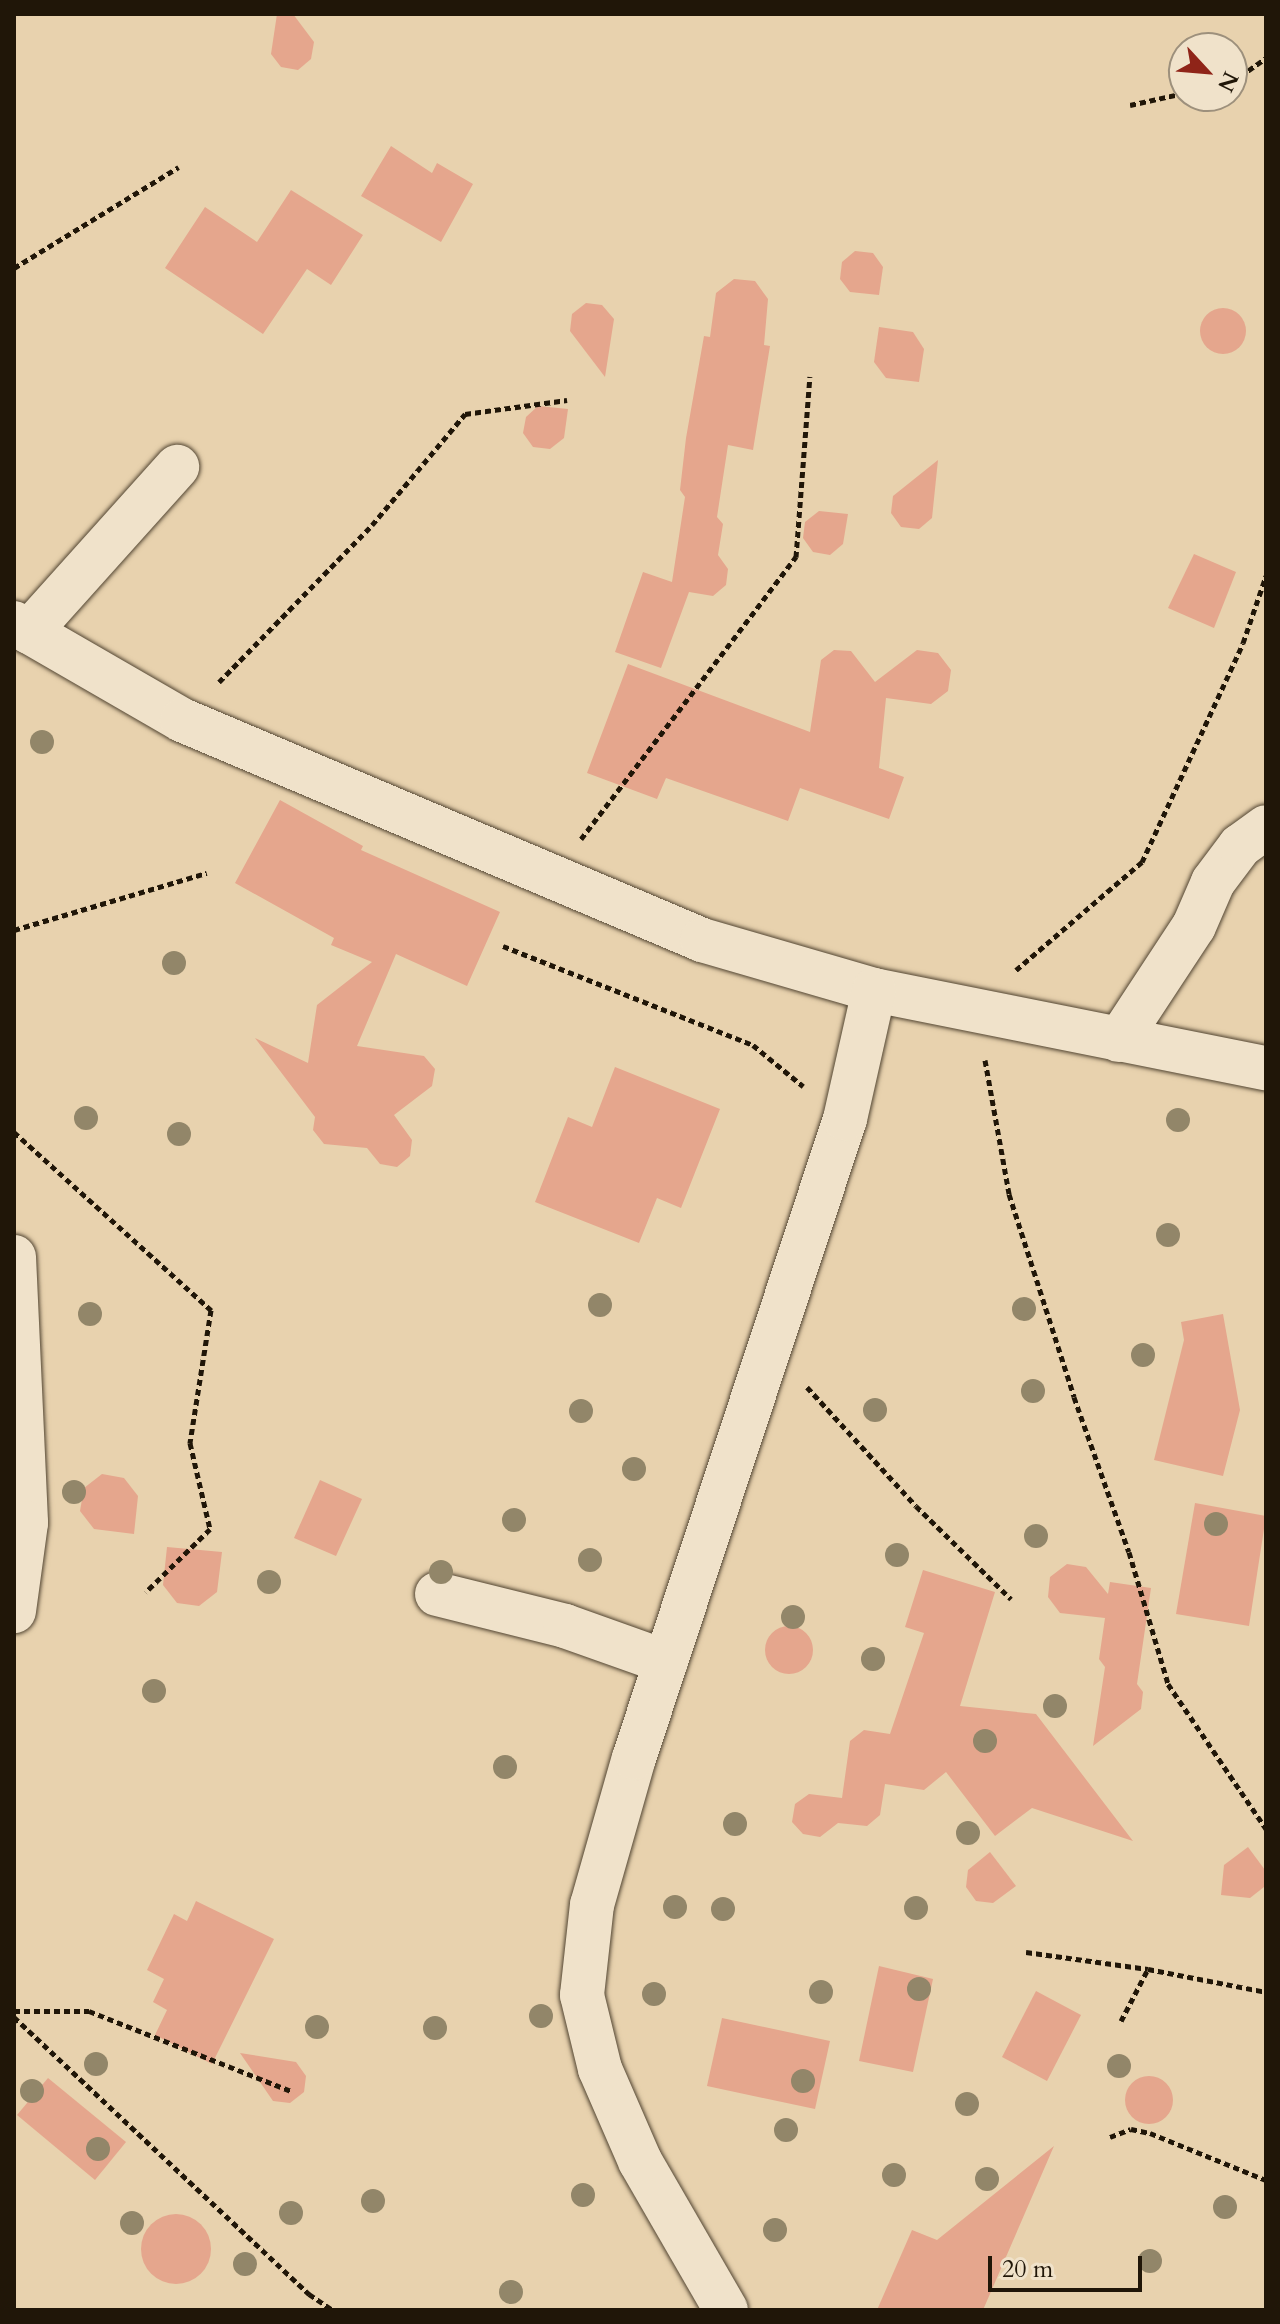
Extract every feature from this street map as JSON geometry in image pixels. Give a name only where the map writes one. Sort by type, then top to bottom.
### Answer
[{"type":"street","points":[[177,467],[22,627],[182,720],[702,940],[874,990],[1266,1068]]},
{"type":"street","points":[[1119,1040],[1194,926],[1213,882],[1240,846],[1266,827]]},
{"type":"street","points":[[726,2310],[640,2161],[600,2069],[582,1995],[592,1905],[634,1758],[845,1119],[874,990]]},
{"type":"street","points":[[14,1257],[26,1523],[14,1611]]},
{"type":"street","points":[[437,1594],[565,1626],[666,1662]]},
{"type":"path","points":[[1248,71],[1266,58]]},
{"type":"path","points":[[1130,105],[1168,97]]},
{"type":"path","points":[[14,268],[179,167]]},
{"type":"path","points":[[551,878],[796,557],[810,377]]},
{"type":"path","points":[[182,720],[372,525],[465,414],[567,400]]},
{"type":"path","points":[[1266,576],[1243,643],[1142,862],[969,1010],[990,1076],[1009,1194],[1074,1397],[1129,1552],[1168,1684],[1266,1829]]},
{"type":"path","points":[[14,930],[207,873]]},
{"type":"path","points":[[503,946],[753,1045],[845,1119]]},
{"type":"path","points":[[14,1132],[211,1310],[190,1443],[210,1529],[146,1592]]},
{"type":"path","points":[[769,1345],[916,1506],[1011,1599]]},
{"type":"path","points":[[1026,1952],[1148,1969],[1266,1992]]},
{"type":"path","points":[[1121,2021],[1148,1969]]},
{"type":"path","points":[[14,2014],[89,2011],[291,2091]]},
{"type":"path","points":[[14,2014],[309,2294],[333,2310]]},
{"type":"path","points":[[1110,2137],[1131,2129],[1150,2133],[1266,2180]]},
{"type":"building","points":[[277,14],[293,14],[314,42],[311,59],[298,70],[281,67],[271,54]]},
{"type":"building","points":[[391,146],[432,173],[437,163],[473,184],[441,242],[361,196]]},
{"type":"building","points":[[291,190],[363,235],[331,285],[307,269],[263,334],[165,268],[205,207],[257,242]]},
{"type":"building","points":[[855,251],[873,253],[883,267],[879,295],[850,292],[840,279],[842,262]]},
{"type":"building","points":[[734,279],[755,281],[768,299],[764,345],[770,346],[753,450],[728,445],[717,517],[723,524],[718,555],[728,569],[726,585],[713,596],[689,592],[661,668],[615,652],[643,572],[672,582],[685,497],[680,490],[686,438],[704,336],[710,337],[716,293]]},
{"type":"building","points":[[586,303],[602,305],[614,319],[605,377],[570,331],[572,314]]},
{"type":"building","points":[[1223,308],[1240,314],[1246,331],[1240,348],[1223,354],[1206,348],[1200,331],[1206,314]]},
{"type":"building","points":[[879,327],[913,332],[924,349],[919,382],[886,378],[874,362]]},
{"type":"building","points":[[538,406],[568,409],[564,438],[550,449],[533,447],[523,433],[526,417]]},
{"type":"building","points":[[938,460],[932,518],[919,529],[901,527],[891,513],[893,496]]},
{"type":"building","points":[[819,511],[848,514],[843,544],[830,555],[813,552],[803,538],[805,522]]},
{"type":"building","points":[[1194,554],[1236,572],[1214,628],[1168,608]]},
{"type":"building","points":[[834,650],[851,651],[875,682],[917,650],[938,653],[951,670],[948,691],[931,704],[886,698],[879,768],[904,777],[889,819],[800,788],[788,821],[666,778],[657,799],[587,773],[628,664],[810,732],[821,660]]},
{"type":"building","points":[[280,800],[363,846],[361,850],[500,912],[467,986],[396,954],[357,1046],[424,1056],[435,1069],[432,1086],[394,1115],[412,1140],[410,1156],[397,1167],[380,1164],[367,1148],[324,1144],[313,1130],[315,1117],[255,1038],[308,1063],[317,1005],[372,962],[331,945],[334,938],[235,883]]},
{"type":"building","points":[[615,1067],[720,1109],[681,1208],[657,1198],[639,1243],[535,1202],[568,1117],[592,1127]]},
{"type":"building","points":[[1223,1314],[1240,1410],[1223,1476],[1154,1460],[1184,1340],[1181,1322]]},
{"type":"building","points":[[102,1474],[124,1478],[138,1496],[134,1534],[94,1529],[80,1511],[84,1488]]},
{"type":"building","points":[[320,1480],[362,1499],[336,1556],[294,1538]]},
{"type":"building","points":[[1195,1503],[1266,1516],[1249,1626],[1176,1614]]},
{"type":"building","points":[[167,1547],[222,1552],[217,1592],[199,1606],[177,1603],[163,1585]]},
{"type":"building","points":[[1067,1564],[1086,1567],[1108,1594],[1110,1582],[1151,1588],[1137,1684],[1143,1692],[1141,1709],[1093,1746],[1105,1667],[1099,1659],[1105,1618],[1060,1613],[1048,1597],[1050,1577]]},
{"type":"building","points":[[923,1570],[995,1592],[960,1706],[1036,1714],[1133,1841],[1032,1808],[995,1836],[946,1772],[924,1790],[885,1784],[880,1815],[867,1826],[838,1823],[820,1837],[803,1834],[792,1822],[795,1804],[809,1794],[842,1798],[850,1741],[864,1730],[890,1734],[924,1633],[905,1627]]},
{"type":"building","points":[[789,1626],[806,1633],[813,1650],[806,1667],[789,1674],[772,1667],[765,1650],[772,1633]]},
{"type":"building","points":[[1248,1847],[1265,1870],[1264,1887],[1250,1898],[1221,1895],[1224,1865]]},
{"type":"building","points":[[990,1852],[1016,1886],[993,1903],[976,1901],[966,1887],[968,1870]]},
{"type":"building","points":[[196,1901],[274,1939],[212,2064],[155,2035],[167,2010],[153,2002],[164,1979],[147,1970],[174,1914],[187,1921]]},
{"type":"building","points":[[879,1966],[933,1979],[913,2072],[859,2061]]},
{"type":"building","points":[[1036,1991],[1081,2015],[1047,2081],[1002,2057]]},
{"type":"building","points":[[722,2018],[830,2041],[815,2109],[707,2086]]},
{"type":"building","points":[[240,2053],[296,2062],[306,2076],[304,2092],[290,2103],[273,2101]]},
{"type":"building","points":[[1149,2076],[1166,2083],[1173,2100],[1166,2117],[1149,2124],[1132,2117],[1125,2100],[1132,2083]]},
{"type":"building","points":[[48,2078],[126,2142],[95,2180],[17,2115]]},
{"type":"building","points":[[1054,2146],[983,2310],[877,2310],[912,2230],[937,2240]]},
{"type":"building","points":[[169,2214],[183,2214],[196,2219],[206,2229],[211,2249],[206,2269],[196,2279],[183,2284],[169,2284],[156,2279],[146,2269],[141,2256],[141,2242],[146,2229],[156,2219]]}]
